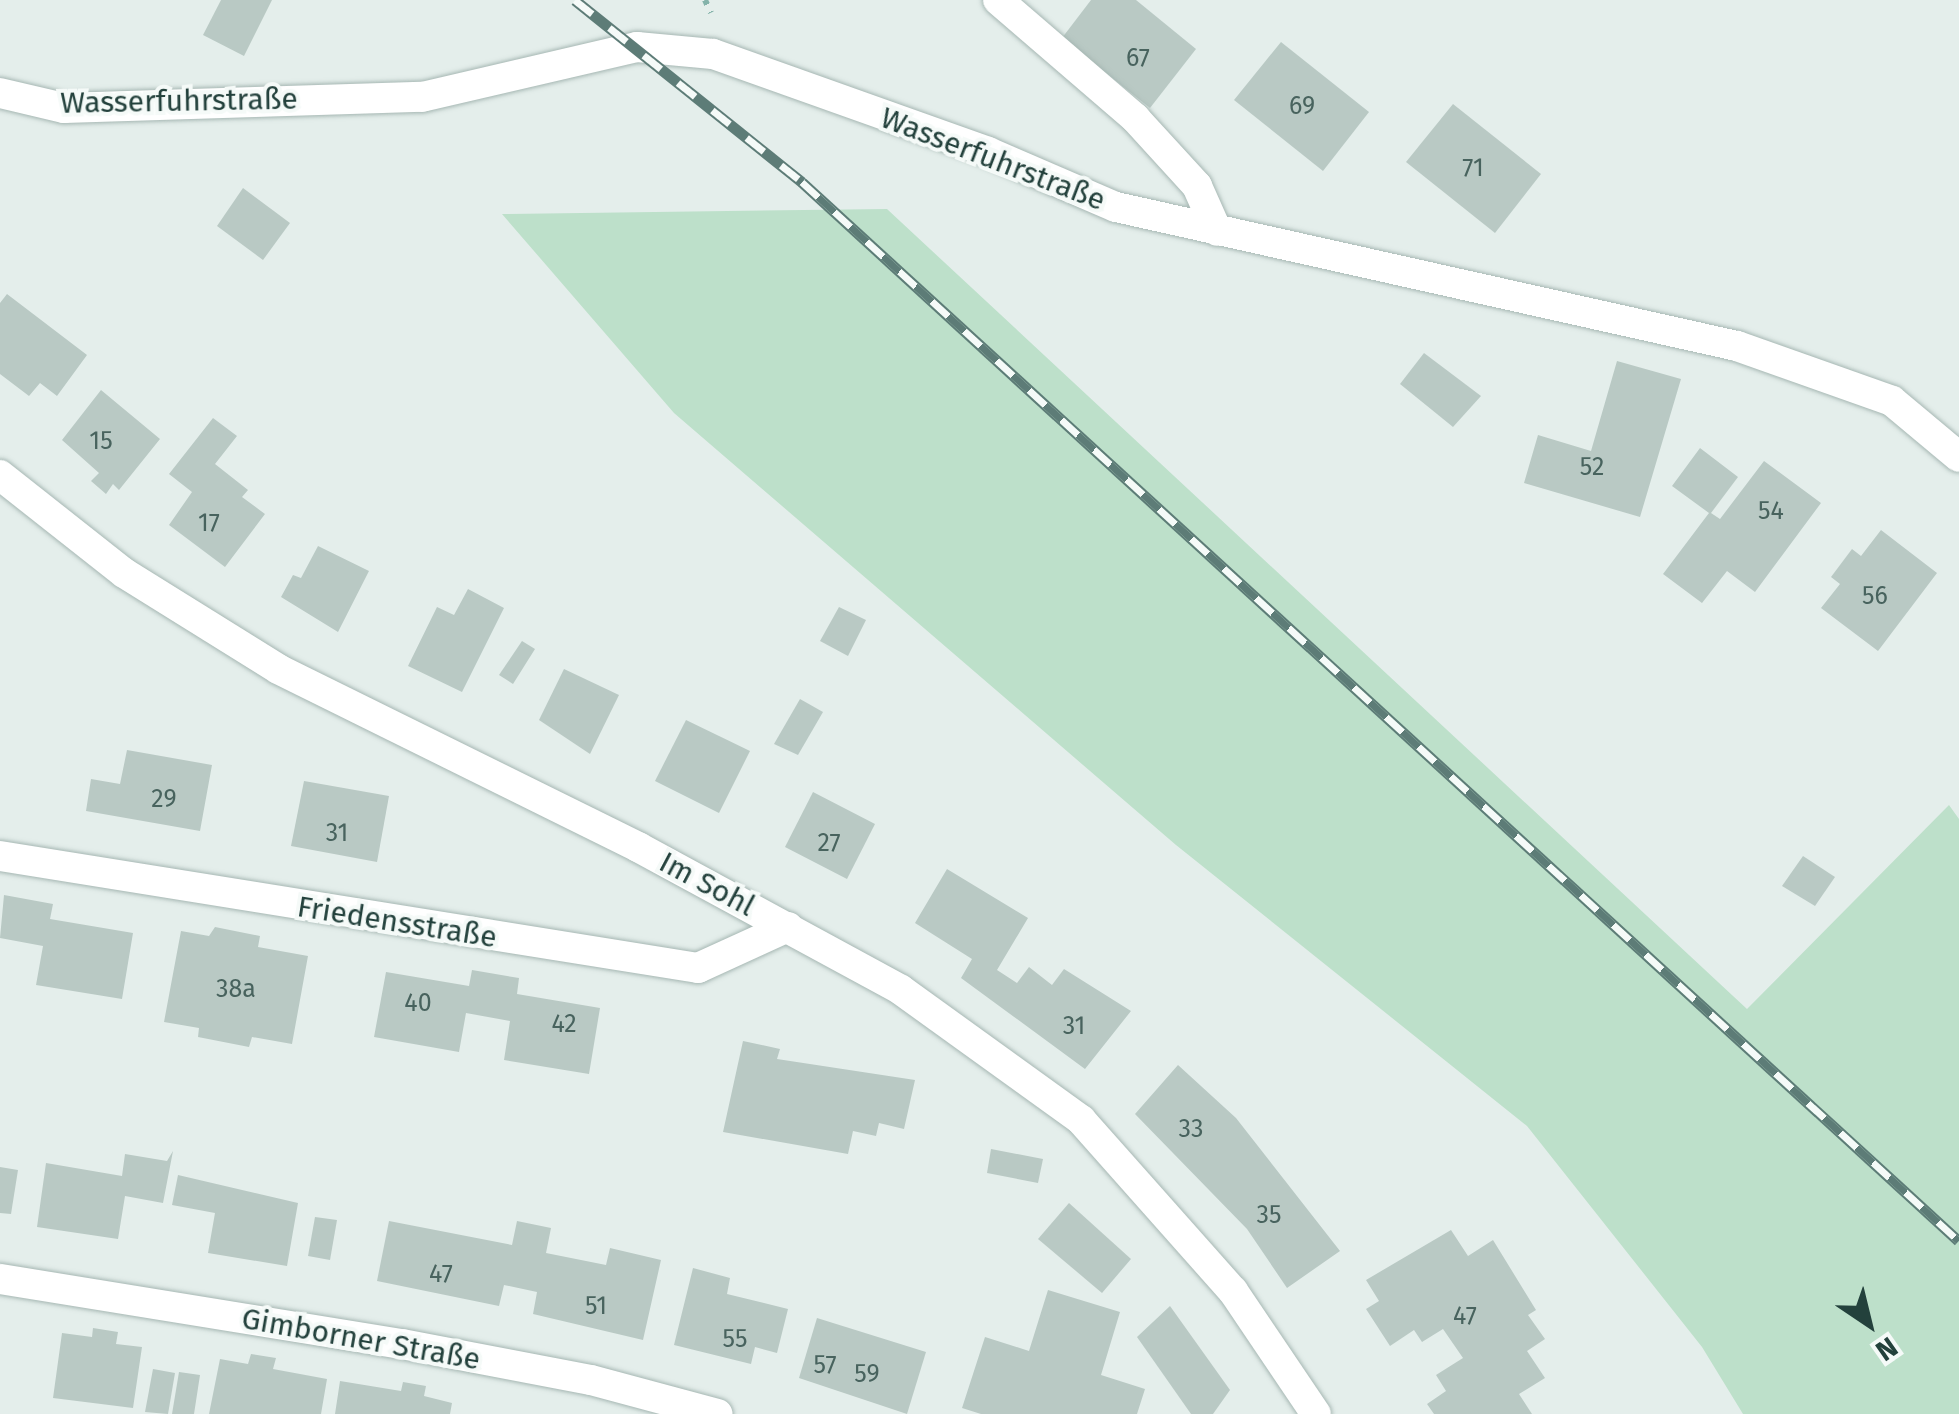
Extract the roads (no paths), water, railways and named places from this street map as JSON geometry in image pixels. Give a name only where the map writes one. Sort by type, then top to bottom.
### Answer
[{"type":"street","points":[[998,0],[1135,118],[1198,186],[1218,232]]},
{"type":"street","name":"Wasserfuhrstraße","points":[[0,93],[64,108],[422,97],[637,47],[712,54],[988,152],[1116,207],[1737,346],[1892,401],[1959,457]]},
{"type":"street","name":"Im Sohl","points":[[0,474],[124,572],[278,670],[788,927],[902,990],[1081,1120],[1233,1291],[1316,1414]]},
{"type":"street","name":"Friedensstraße","points":[[0,856],[698,968],[788,927]]},
{"type":"street","name":"Gimborner Straße","points":[[0,1279],[592,1380],[718,1414]]},
{"type":"railway","points":[[575,0],[802,182],[1959,1241]]}]
